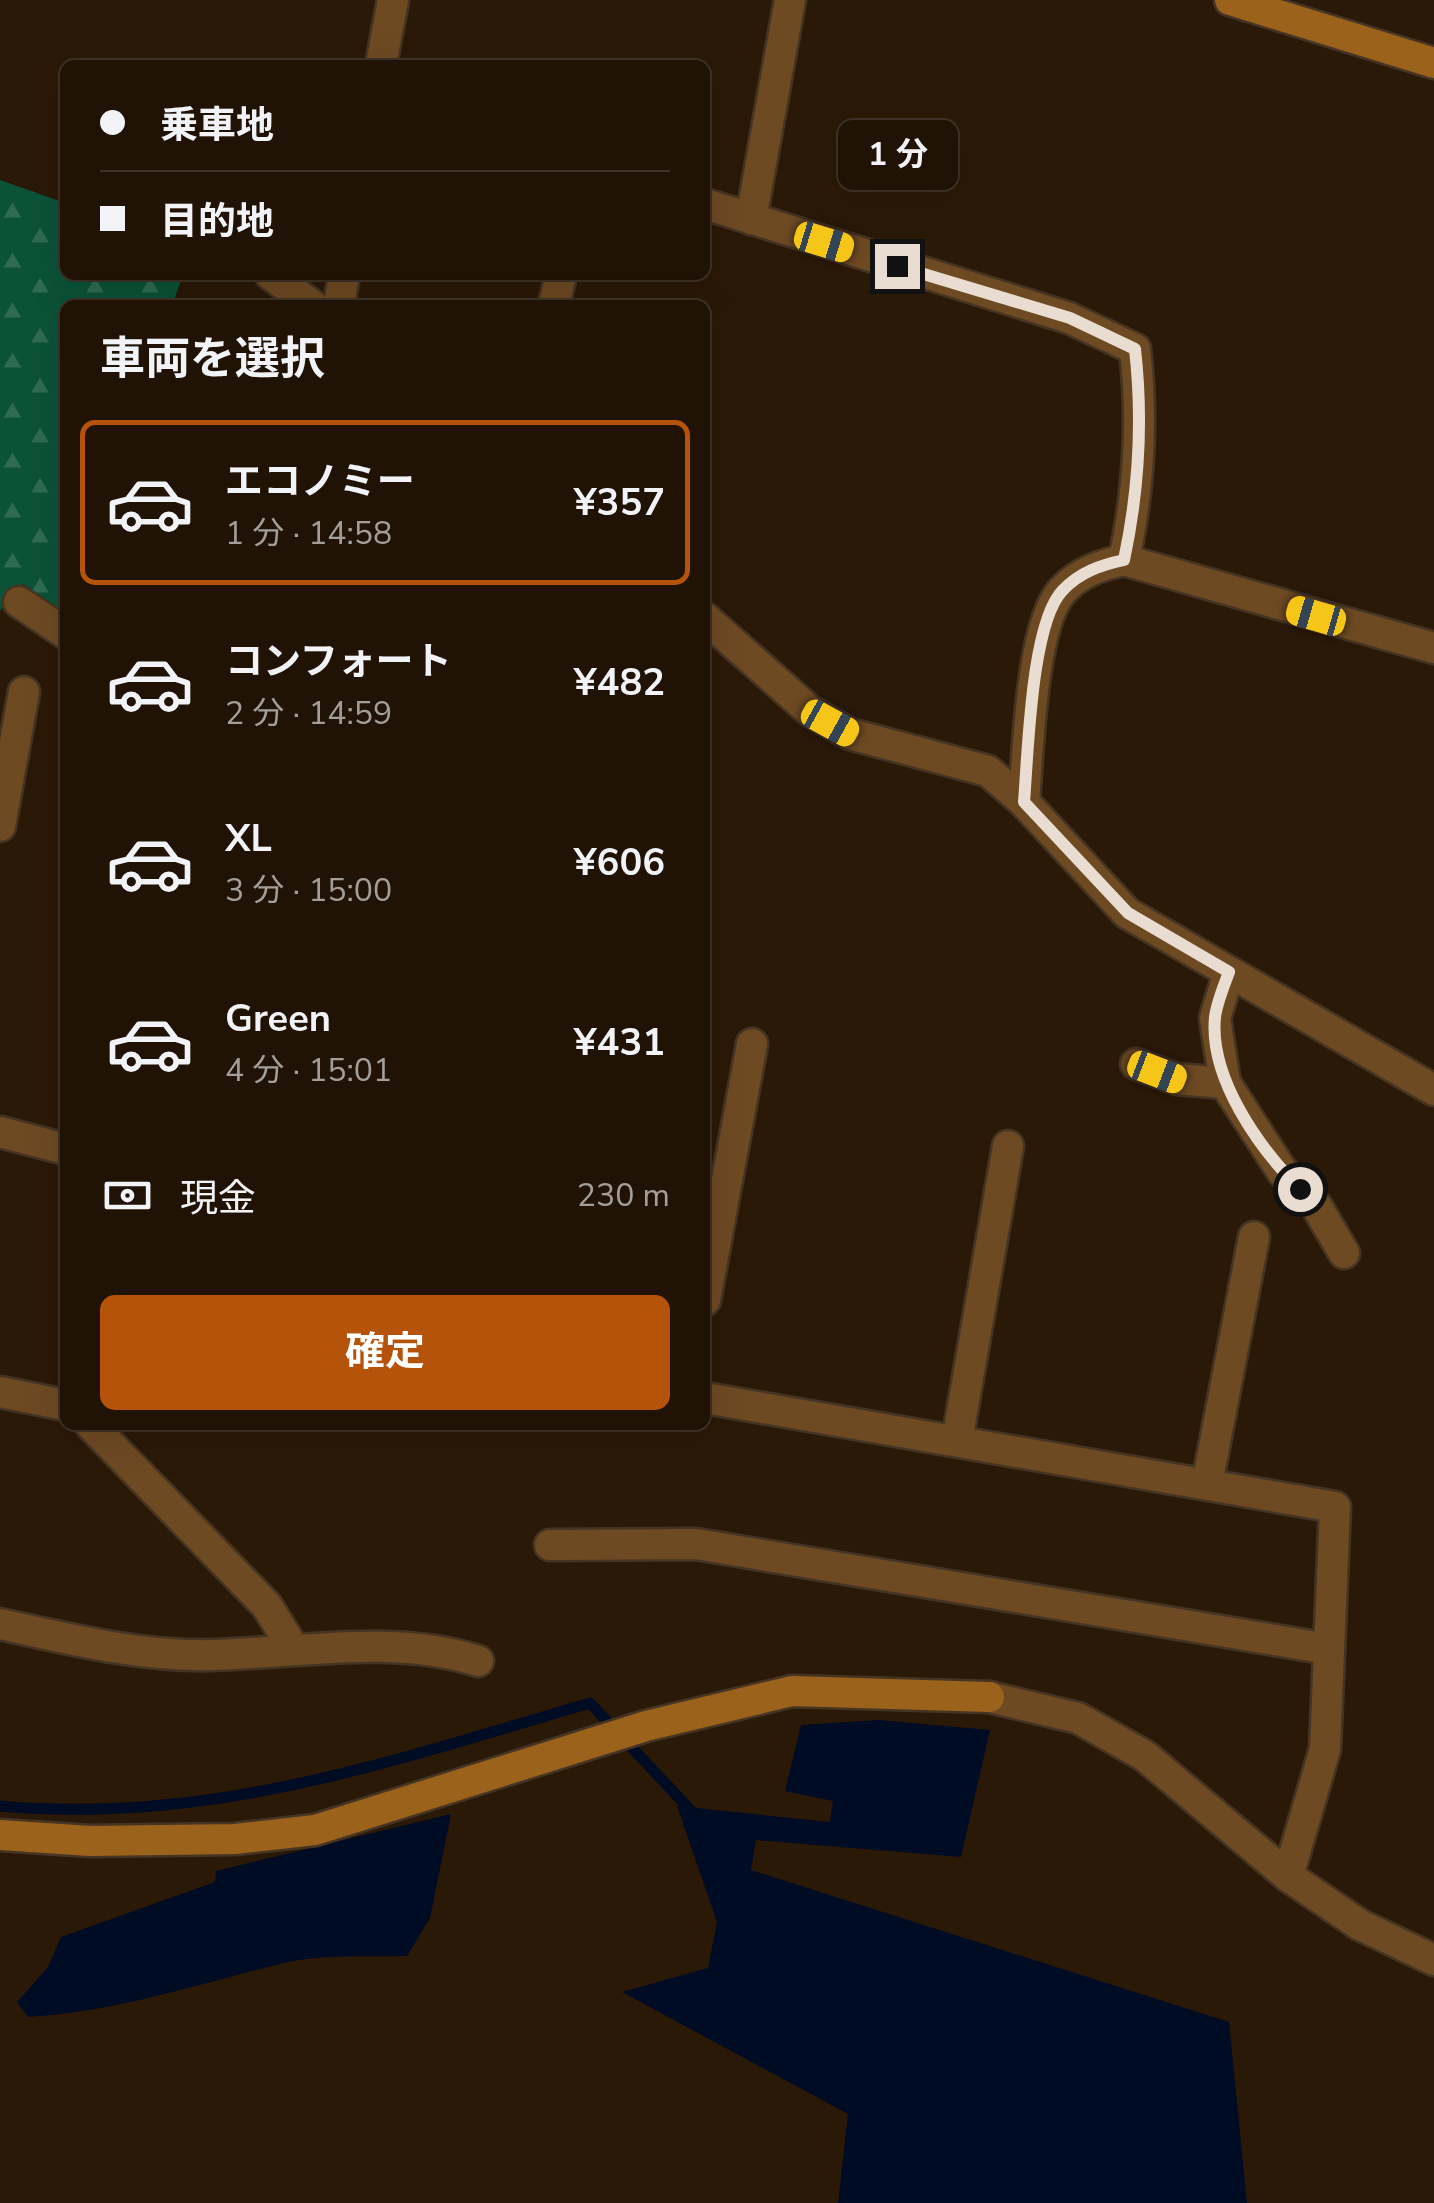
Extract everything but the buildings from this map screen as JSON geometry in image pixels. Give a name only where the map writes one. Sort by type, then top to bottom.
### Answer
[{"type":"street","points":[[382,60],[393,0]]},
{"type":"street","points":[[751,219],[790,0]]},
{"type":"street","points":[[1230,0],[1434,64]]},
{"type":"street","points":[[710,206],[1070,318],[1135,349],[1140,388],[1136,504],[1124,560]]},
{"type":"street","points":[[279,280],[305,300]]},
{"type":"street","points":[[1024,802],[1037,674],[1050,610],[1060,592],[1083,573],[1124,560],[1434,648]]},
{"type":"street","points":[[19,602],[60,629]]},
{"type":"street","points":[[710,622],[810,712],[850,734],[988,772],[1024,802],[1128,913],[1434,1090]]},
{"type":"street","points":[[0,826],[24,692]]},
{"type":"street","points":[[1229,972],[1215,1018],[1225,1082],[1282,1171],[1317,1207],[1344,1253]]},
{"type":"street","points":[[710,1273],[752,1044]]},
{"type":"street","points":[[1136,1064],[1177,1079],[1225,1082]]},
{"type":"street","points":[[0,1132],[60,1147]]},
{"type":"street","points":[[957,1442],[1008,1146]]},
{"type":"street","points":[[1207,1484],[1254,1237]]},
{"type":"street","points":[[0,1392],[60,1404]]},
{"type":"street","points":[[710,1399],[1335,1506],[1324,1749],[1288,1876]]},
{"type":"street","points":[[96,1430],[267,1606],[293,1648]]},
{"type":"street","points":[[550,1545],[696,1544],[1329,1649]]},
{"type":"street","points":[[0,1624],[104,1646],[209,1656],[293,1648],[443,1650],[478,1660]]},
{"type":"street","points":[[0,1835],[162,1840],[315,1830],[646,1726],[792,1691],[989,1697],[1078,1718],[1146,1756],[1288,1876],[1360,1926],[1434,1960]]},
{"type":"green space","points":[[0,180],[60,201],[60,280],[181,280],[174,300],[60,300],[60,610],[23,584],[0,611]]},
{"type":"water","points":[[879,1720],[990,1730],[961,1857],[756,1840],[751,1870],[1229,2022],[1247,2203],[838,2203],[848,2114],[622,1992],[708,1968],[717,1922],[677,1806],[830,1822],[833,1801],[785,1791],[801,1725]]},
{"type":"water","points":[[451,1814],[430,1918],[407,1956],[299,1960],[125,2003],[61,2014],[28,2017],[17,2002],[48,1967],[61,1937],[215,1882],[216,1871]]},
{"type":"waterway","points":[[0,1806],[78,1809],[153,1806],[227,1797],[372,1766],[590,1703],[697,1817]]},
{"type":"route","points":[[897,266],[1070,318],[1135,349],[1140,388],[1136,504],[1124,560],[1083,573],[1060,592],[1050,610],[1034,693],[1024,802],[1128,913],[1229,972],[1215,1018],[1225,1082],[1282,1171],[1300,1189]]}]
